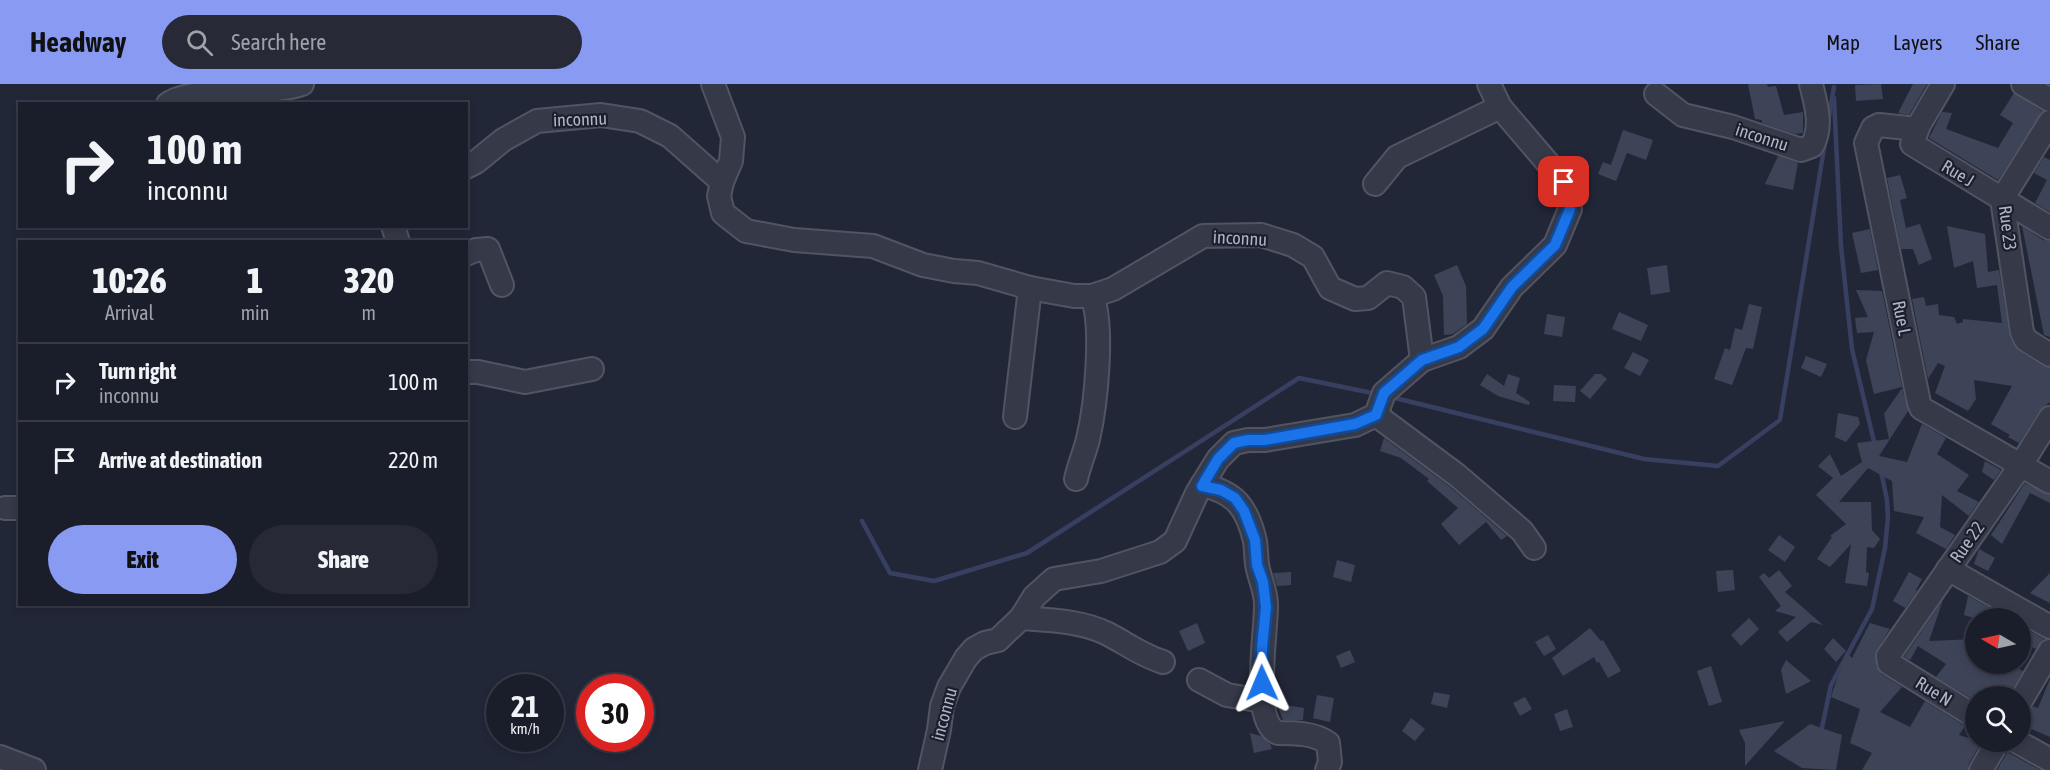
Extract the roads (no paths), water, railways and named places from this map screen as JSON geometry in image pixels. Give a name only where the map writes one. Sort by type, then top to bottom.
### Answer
[{"type":"street","points":[[170,102],[194,95],[269,90],[302,84]]},
{"type":"street","name":"inconnu","points":[[713,84],[733,137],[731,161],[722,182],[720,196],[723,213],[746,231],[794,240],[873,246],[923,265],[978,273],[1030,288],[1074,296],[1092,296],[1113,289],[1203,236],[1261,235],[1293,245],[1313,257],[1330,288],[1355,299],[1368,298],[1387,283],[1403,287],[1414,297],[1422,360]]},
{"type":"street","name":"inconnu","points":[[930,770],[942,706],[966,658],[974,649],[998,640],[1021,618],[1034,597],[1054,579],[1101,571],[1160,552],[1175,541],[1218,459],[1234,443],[1265,440],[1355,424],[1380,406],[1422,360],[1459,347],[1483,329],[1512,287],[1555,245],[1570,209],[1570,198],[1564,182],[1500,107],[1489,84]]},
{"type":"street","name":"inconnu","points":[[1656,94],[1683,115],[1733,127],[1801,150],[1812,146],[1818,130],[1817,109],[1811,84]]},
{"type":"street","points":[[1917,129],[1943,84]]},
{"type":"street","points":[[2023,84],[2050,100]]},
{"type":"street","points":[[1375,184],[1397,157],[1500,107]]},
{"type":"street","name":"inconnu","points":[[468,166],[477,162],[503,140],[537,121],[601,115],[640,121],[670,136],[722,182]]},
{"type":"street","name":"Rue 23","points":[[2050,122],[2002,199],[2022,332],[2030,344],[2050,355]]},
{"type":"street","name":"Rue L","points":[[1917,129],[1879,125],[1873,128],[1866,143],[1919,403],[1921,408],[2050,482]]},
{"type":"street","name":"Rue J","points":[[1917,129],[1912,141],[1913,146],[2050,228]]},
{"type":"street","points":[[468,253],[488,249],[502,285]]},
{"type":"street","points":[[1015,417],[1030,288]]},
{"type":"street","points":[[1076,479],[1088,440],[1097,370],[1096,306],[1092,296]]},
{"type":"street","points":[[468,372],[525,382],[592,369]]},
{"type":"street","points":[[1380,406],[1522,531],[1534,548]]},
{"type":"street","name":"Rue 22","points":[[1892,665],[1889,663],[1888,656],[2021,465],[2050,418]]},
{"type":"street","points":[[1202,486],[1221,490],[1235,498],[1244,511],[1255,540],[1257,565],[1263,582],[1266,607],[1262,648],[1263,701],[1268,723],[1274,731],[1311,735],[1328,743],[1330,762],[1327,770]]},
{"type":"street","points":[[1948,568],[2050,627]]},
{"type":"street","points":[[1021,618],[1059,620],[1107,634],[1146,657],[1163,662]]},
{"type":"street","points":[[2029,686],[2050,651]]},
{"type":"street","name":"Rue N","points":[[1892,665],[1965,710]]},
{"type":"street","points":[[1199,680],[1227,695],[1263,701]]},
{"type":"street","points":[[2031,749],[2050,760]]},
{"type":"street","points":[[1981,770],[1992,752]]},
{"type":"street","points":[[0,757],[34,770]]},
{"type":"waterway","points":[[1828,122],[1834,87]]},
{"type":"waterway","points":[[1834,98],[1841,246],[1852,349],[1875,446]]},
{"type":"waterway","points":[[1391,397],[1644,459],[1718,466],[1780,420],[1825,142]]},
{"type":"waterway","points":[[862,521],[890,573],[934,581],[1027,553],[1299,378],[1377,394]]},
{"type":"waterway","points":[[1821,732],[1831,685],[1872,609],[1885,548],[1888,517],[1881,471]]}]
